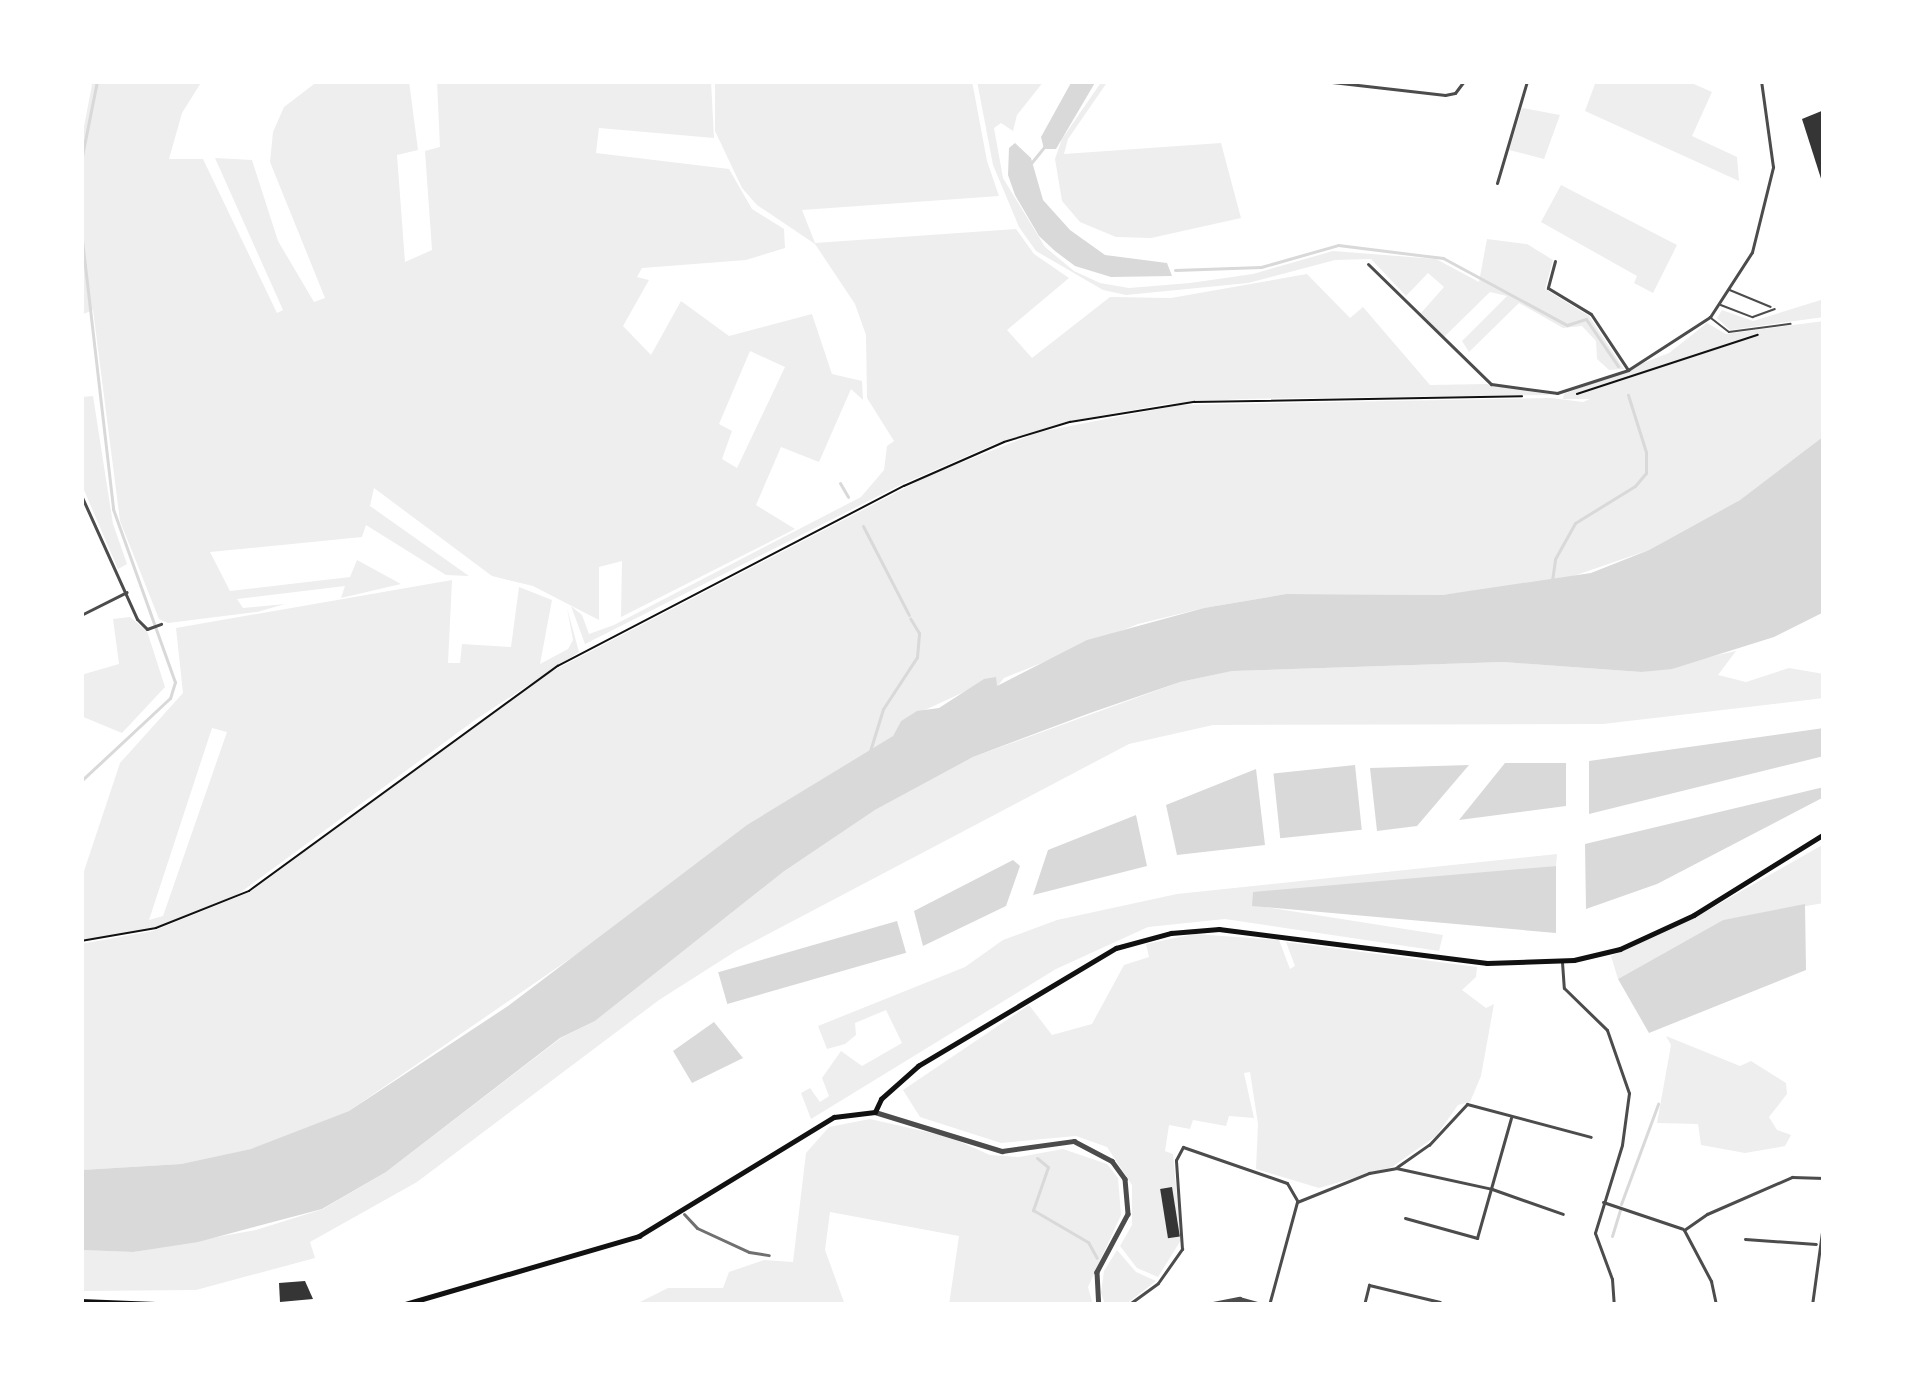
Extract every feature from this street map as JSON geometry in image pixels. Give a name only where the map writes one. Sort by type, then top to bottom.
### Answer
[{"type":"main road","points":[[402,1305],[636,1238],[821,1124],[840,1114],[875,1112],[918,1066],[1055,979],[1116,948],[1168,933],[1239,930],[1483,962],[1562,962],[1620,949],[1664,929],[1824,834]]},
{"type":"main road","points":[[81,1301],[180,1305]]},
{"type":"street","points":[[1323,81],[1445,95],[1455,93],[1464,81]]},
{"type":"street","points":[[1497,183],[1527,81]]},
{"type":"street","points":[[1368,264],[1491,384],[1557,393],[1628,370],[1710,317],[1752,253],[1770,193],[1772,145],[1761,81]]},
{"type":"street","points":[[1555,261],[1546,280],[1550,291],[1591,314],[1628,370]]},
{"type":"street","points":[[81,495],[136,620],[146,629],[161,624]]},
{"type":"street","points":[[81,615],[127,592]]},
{"type":"street","points":[[1562,962],[1564,988],[1607,1030],[1629,1093],[1622,1145],[1595,1244],[1612,1279],[1614,1305]]},
{"type":"street","points":[[1297,1202],[1359,1176],[1396,1168],[1429,1145],[1461,1107],[1592,1137]]},
{"type":"street","points":[[875,1112],[1002,1151],[1074,1141],[1112,1161],[1125,1179],[1129,1214],[1097,1272],[1100,1305]]},
{"type":"street","points":[[1405,1218],[1477,1238],[1512,1117]]},
{"type":"street","points":[[1129,1305],[1158,1282],[1182,1249],[1176,1160],[1183,1147],[1287,1183],[1297,1202],[1265,1305],[1239,1299],[1208,1305]]},
{"type":"street","points":[[1396,1168],[1492,1189],[1563,1214]]},
{"type":"street","points":[[1684,1230],[1707,1214],[1792,1177],[1824,1178]]},
{"type":"street","points":[[1603,1202],[1684,1230],[1711,1281],[1715,1305]]},
{"type":"street","points":[[1812,1305],[1824,1217]]},
{"type":"street","points":[[1745,1239],[1820,1248]]},
{"type":"street","points":[[1364,1305],[1369,1285],[1440,1303]]},
{"type":"lane","points":[[1721,305],[1754,317],[1774,309],[1730,290]]},
{"type":"lane","points":[[1710,317],[1729,332],[1790,324]]},
{"type":"path","points":[[1569,395],[1624,383],[1769,331]]},
{"type":"path","points":[[81,941],[156,928],[250,891],[558,666],[904,486],[1004,442],[1070,422],[1194,402],[1534,396]]},
{"type":"shaded area","points":[[87,81],[202,81],[182,113],[169,159],[203,159],[277,313],[283,310],[215,158],[252,160],[278,241],[314,302],[325,298],[270,162],[273,132],[284,107],[318,81],[409,81],[418,150],[397,155],[405,262],[432,250],[425,151],[440,147],[437,81],[711,81],[714,138],[599,128],[596,153],[729,169],[752,209],[784,229],[785,248],[746,260],[642,268],[637,277],[649,280],[623,326],[651,355],[681,301],[729,336],[812,314],[832,374],[862,381],[863,400],[851,389],[819,462],[781,447],[756,505],[795,529],[621,617],[622,561],[599,567],[599,620],[533,586],[492,576],[374,488],[370,506],[469,576],[446,575],[366,525],[362,537],[210,552],[230,591],[350,577],[357,560],[401,584],[341,598],[345,586],[237,599],[243,608],[285,604],[168,623],[159,619],[120,521],[93,310],[81,315],[81,142],[92,85]],"holes":[[[750,351],[785,367],[737,468],[722,459],[732,431],[719,424]]]},
{"type":"shaded area","points":[[715,81],[972,81],[987,161],[999,196],[802,210],[815,243],[1016,229],[1034,254],[1069,278],[1007,330],[1032,358],[1110,297],[1171,298],[1307,274],[1350,318],[1363,307],[1430,385],[1487,384],[1553,395],[1240,399],[1166,404],[1077,420],[995,444],[900,485],[585,644],[571,606],[582,615],[589,634],[614,625],[861,497],[884,470],[887,446],[894,441],[867,398],[866,335],[855,304],[815,244],[757,205],[742,188],[715,131]]},
{"type":"shaded area","points":[[977,81],[1044,81],[1017,115],[1013,131],[1001,123],[994,128],[1003,178],[1045,247],[1074,271],[1100,283],[1129,288],[1190,283],[1253,274],[1333,251],[1436,259],[1479,282],[1487,239],[1527,244],[1553,260],[1545,289],[1589,316],[1624,369],[1609,370],[1597,359],[1596,341],[1582,326],[1563,328],[1519,303],[1469,352],[1462,341],[1507,296],[1490,292],[1444,337],[1421,313],[1444,287],[1428,273],[1406,296],[1371,259],[1335,260],[1248,283],[1126,295],[1103,290],[1036,251],[1019,227],[993,165]]},
{"type":"shaded area","points":[[1072,81],[1096,81],[1056,149],[1044,149],[1041,137]]},
{"type":"shaded area","points":[[1102,81],[1108,81],[1068,139],[1064,154],[1221,143],[1241,218],[1151,238],[1116,237],[1080,222],[1062,201],[1055,159],[1062,139]]},
{"type":"shaded area","points":[[1596,81],[1687,81],[1712,92],[1692,136],[1737,157],[1739,181],[1585,111]]},
{"type":"shaded area","points":[[1522,108],[1560,115],[1544,159],[1509,150]]},
{"type":"shaded area","points":[[1015,143],[1031,158],[1043,200],[1070,230],[1105,255],[1167,263],[1172,276],[1111,277],[1075,266],[1055,251],[1039,236],[1015,195],[1008,175],[1009,148]]},
{"type":"shaded area","points":[[1561,185],[1677,245],[1653,293],[1634,283],[1637,276],[1541,222]]},
{"type":"shaded area","points":[[1824,299],[1824,317],[1730,330],[1717,318],[1722,310],[1753,321]]},
{"type":"shaded area","points":[[1824,321],[1824,436],[1740,500],[1649,550],[1556,582],[1441,595],[1286,594],[1204,608],[1138,624],[1004,678],[997,687],[977,686],[901,721],[893,736],[349,1111],[252,1149],[181,1164],[81,1170],[81,944],[153,931],[250,892],[545,675],[930,475],[1039,432],[1179,405],[1551,398],[1583,402],[1590,399],[1563,399],[1564,394],[1669,353],[1707,323],[1726,334]]},
{"type":"shaded area","points":[[93,396],[113,524],[127,564],[118,569],[81,483],[81,397]]},
{"type":"shaded area","points":[[1824,436],[1824,612],[1774,637],[1672,669],[1641,672],[1503,662],[1232,671],[1180,682],[1090,713],[973,757],[875,810],[783,872],[595,1021],[560,1038],[386,1172],[322,1209],[198,1242],[133,1252],[81,1250],[81,1170],[181,1164],[251,1149],[349,1111],[508,1006],[747,825],[893,736],[901,721],[917,711],[939,708],[984,679],[996,677],[997,686],[1087,640],[1204,608],[1286,594],[1442,595],[1591,573],[1649,550],[1740,500]]},
{"type":"shaded area","points":[[452,580],[448,663],[460,663],[462,644],[511,647],[519,587],[552,600],[540,664],[568,649],[573,640],[567,608],[579,652],[475,720],[237,895],[152,929],[81,940],[81,880],[120,763],[183,693],[176,628]],"holes":[[[212,728],[227,732],[163,916],[149,920]]]},
{"type":"shaded area","points":[[130,617],[147,631],[165,687],[122,733],[81,716],[81,675],[119,664],[113,619]]},
{"type":"shaded area","points":[[1736,651],[1718,675],[1746,682],[1789,668],[1824,674],[1824,698],[1603,724],[1213,725],[1129,744],[736,951],[659,1000],[417,1182],[310,1242],[315,1258],[196,1290],[81,1291],[81,1250],[133,1252],[256,1230],[323,1209],[386,1172],[561,1038],[595,1021],[783,872],[875,810],[973,757],[1180,682],[1231,671],[1503,662],[1641,672]]},
{"type":"shaded area","points":[[1824,728],[1824,756],[1589,814],[1589,761]]},
{"type":"shaded area","points":[[1505,763],[1566,763],[1566,806],[1459,820]]},
{"type":"shaded area","points":[[1355,765],[1362,830],[1280,838],[1273,774]]},
{"type":"shaded area","points":[[1469,765],[1417,826],[1377,831],[1370,768]]},
{"type":"shaded area","points":[[1256,769],[1265,845],[1177,855],[1166,805]]},
{"type":"shaded area","points":[[1824,787],[1824,797],[1657,884],[1586,909],[1585,844]]},
{"type":"shaded area","points":[[1136,815],[1147,866],[1033,895],[1048,850]]},
{"type":"shaded area","points":[[1824,844],[1824,903],[1723,920],[1618,979],[1611,956],[1696,917]]},
{"type":"shaded area","points":[[1557,854],[1556,866],[1252,905],[1443,935],[1439,951],[1225,919],[1148,927],[1056,969],[811,1119],[801,1093],[810,1088],[820,1102],[829,1096],[822,1078],[841,1051],[862,1066],[902,1043],[886,1010],[855,1023],[856,1035],[827,1049],[818,1026],[965,967],[1003,940],[1057,920],[1177,894]]},
{"type":"shaded area","points":[[1013,860],[1020,866],[1006,906],[923,946],[914,911]]},
{"type":"shaded area","points":[[1556,866],[1556,933],[1252,906],[1253,892]]},
{"type":"shaded area","points":[[1805,904],[1806,970],[1649,1033],[1618,979],[1723,920]]},
{"type":"shaded area","points":[[897,921],[906,953],[727,1004],[718,972]]},
{"type":"shaded area","points":[[1195,934],[1279,940],[1290,969],[1295,966],[1286,942],[1477,967],[1476,977],[1462,990],[1486,1008],[1494,1004],[1481,1076],[1470,1102],[1458,1105],[1436,1136],[1392,1167],[1319,1188],[1256,1169],[1258,1124],[1250,1072],[1244,1073],[1254,1118],[1229,1116],[1226,1126],[1193,1120],[1190,1129],[1169,1125],[1165,1151],[1173,1154],[1181,1240],[1158,1277],[1137,1268],[1120,1246],[1132,1225],[1132,1185],[1107,1147],[1076,1136],[1001,1143],[920,1117],[903,1090],[1029,1005],[1052,1035],[1092,1024],[1124,965],[1149,957],[1146,944]]},
{"type":"shaded area","points":[[714,1022],[743,1058],[692,1083],[673,1051]]},
{"type":"shaded area","points":[[1666,1036],[1740,1066],[1751,1061],[1786,1083],[1787,1094],[1769,1117],[1777,1130],[1791,1135],[1785,1146],[1745,1153],[1701,1145],[1698,1124],[1657,1123],[1671,1045]]},
{"type":"shaded area","points":[[870,1119],[949,1137],[990,1155],[1019,1157],[1063,1149],[1107,1164],[1118,1178],[1121,1215],[1088,1287],[1093,1305],[949,1305],[959,1236],[830,1212],[825,1250],[845,1305],[634,1305],[668,1288],[723,1288],[729,1272],[764,1260],[793,1262],[806,1153],[829,1127]]},
{"type":"shaded area","points":[[1117,1250],[1136,1272],[1156,1281],[1125,1305],[1105,1304],[1101,1293],[1104,1271]]},
{"type":"building","points":[[1824,110],[1824,188],[1802,119]]},
{"type":"building","points":[[1172,1187],[1180,1236],[1168,1238],[1160,1189]]},
{"type":"building","points":[[305,1281],[313,1299],[280,1302],[279,1283]]},
{"type":"waterway","points":[[81,161],[97,81]]},
{"type":"waterway","points":[[1032,162],[1045,146]]},
{"type":"waterway","points":[[81,231],[113,509],[175,682],[170,698],[81,781]]},
{"type":"waterway","points":[[1175,270],[1261,267],[1338,245],[1443,258],[1567,325],[1586,319],[1618,366]]},
{"type":"waterway","points":[[1552,581],[1555,559],[1575,523],[1635,486],[1646,473],[1646,452],[1628,395]]},
{"type":"waterway","points":[[840,483],[848,497]]},
{"type":"waterway","points":[[863,526],[909,615]]},
{"type":"waterway","points":[[870,751],[883,709],[917,657],[919,633],[910,618]]},
{"type":"waterway","points":[[1621,1204],[1658,1104]]},
{"type":"waterway","points":[[1037,1158],[1048,1167],[1033,1210],[1088,1242],[1097,1258]]},
{"type":"waterway","points":[[1612,1236],[1620,1209]]},
{"type":"railway","points":[[684,1214],[697,1228],[749,1252],[769,1255]]}]
